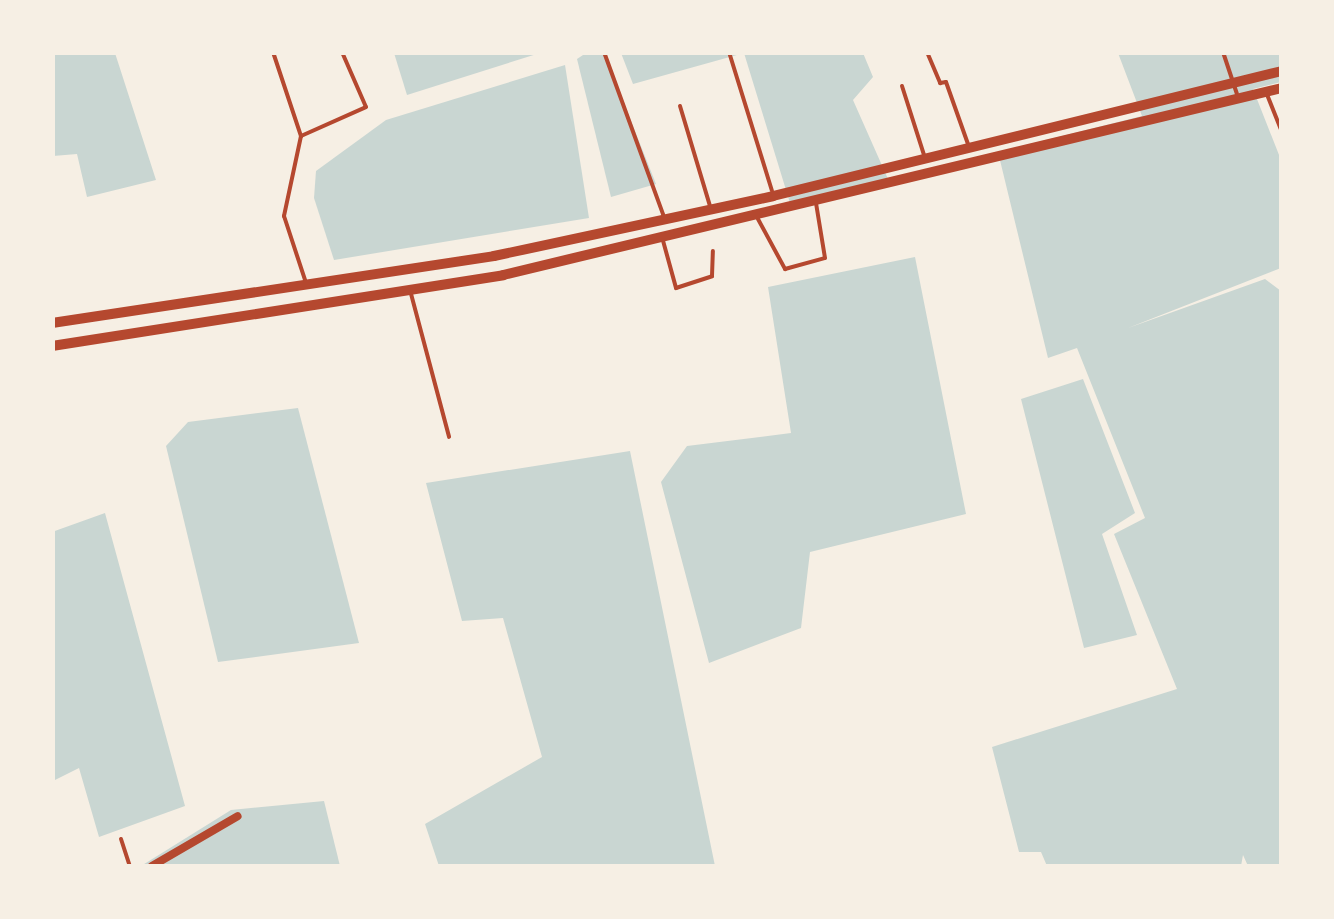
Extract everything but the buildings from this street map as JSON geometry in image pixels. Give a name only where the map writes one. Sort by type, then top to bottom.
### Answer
[{"type":"street","points":[[52,323],[494,256],[665,221],[1282,71]]},
{"type":"street","points":[[52,346],[410,290],[662,237],[1282,88]]},
{"type":"street","points":[[152,866],[238,816]]},
{"type":"lane","points":[[273,52],[301,136],[284,216],[306,284]]},
{"type":"lane","points":[[301,136],[366,106],[342,52]]},
{"type":"lane","points":[[604,52],[665,221]]},
{"type":"lane","points":[[729,52],[774,196]]},
{"type":"lane","points":[[927,52],[940,82],[946,82],[969,148]]},
{"type":"lane","points":[[1223,52],[1239,98]]},
{"type":"lane","points":[[902,86],[926,158]]},
{"type":"lane","points":[[1266,92],[1282,132]]},
{"type":"lane","points":[[680,106],[712,210]]},
{"type":"lane","points":[[756,214],[785,269],[825,258],[815,200]]},
{"type":"lane","points":[[662,237],[676,288],[712,276],[712,252]]},
{"type":"lane","points":[[410,290],[448,437]]},
{"type":"lane","points":[[121,838],[130,866]]},
{"type":"shaded area","points":[[53,52],[115,53],[156,180],[87,197],[77,154],[53,156]]},
{"type":"shaded area","points":[[394,52],[540,53],[407,95]]},
{"type":"shaded area","points":[[586,53],[604,53],[656,184],[611,197],[577,59]]},
{"type":"shaded area","points":[[621,53],[744,53],[633,84]]},
{"type":"shaded area","points":[[744,53],[863,53],[873,77],[853,100],[888,179],[790,203]]},
{"type":"shaded area","points":[[1118,53],[1281,53],[1281,82],[1253,89],[1281,160],[1281,268],[1128,328],[1265,279],[1281,291],[1281,866],[1248,866],[1243,855],[1241,866],[1047,866],[1041,852],[1019,852],[992,747],[1177,689],[1114,534],[1145,518],[1077,348],[1048,358],[998,152],[1142,116]]},
{"type":"shaded area","points":[[565,65],[589,218],[334,260],[314,198],[316,171],[386,120]]},
{"type":"shaded area","points":[[915,257],[966,514],[810,552],[801,628],[709,663],[661,482],[687,446],[791,433],[768,287]]},
{"type":"shaded area","points":[[1083,379],[1135,513],[1102,534],[1137,635],[1084,648],[1021,399]]},
{"type":"shaded area","points":[[298,408],[359,643],[218,662],[166,446],[188,422]]},
{"type":"shaded area","points":[[630,451],[715,866],[439,866],[425,824],[542,757],[503,618],[462,621],[426,483]]},
{"type":"shaded area","points":[[105,513],[185,806],[99,837],[79,768],[53,781],[52,532]]},
{"type":"shaded area","points":[[324,801],[340,866],[141,866],[231,810]]}]
